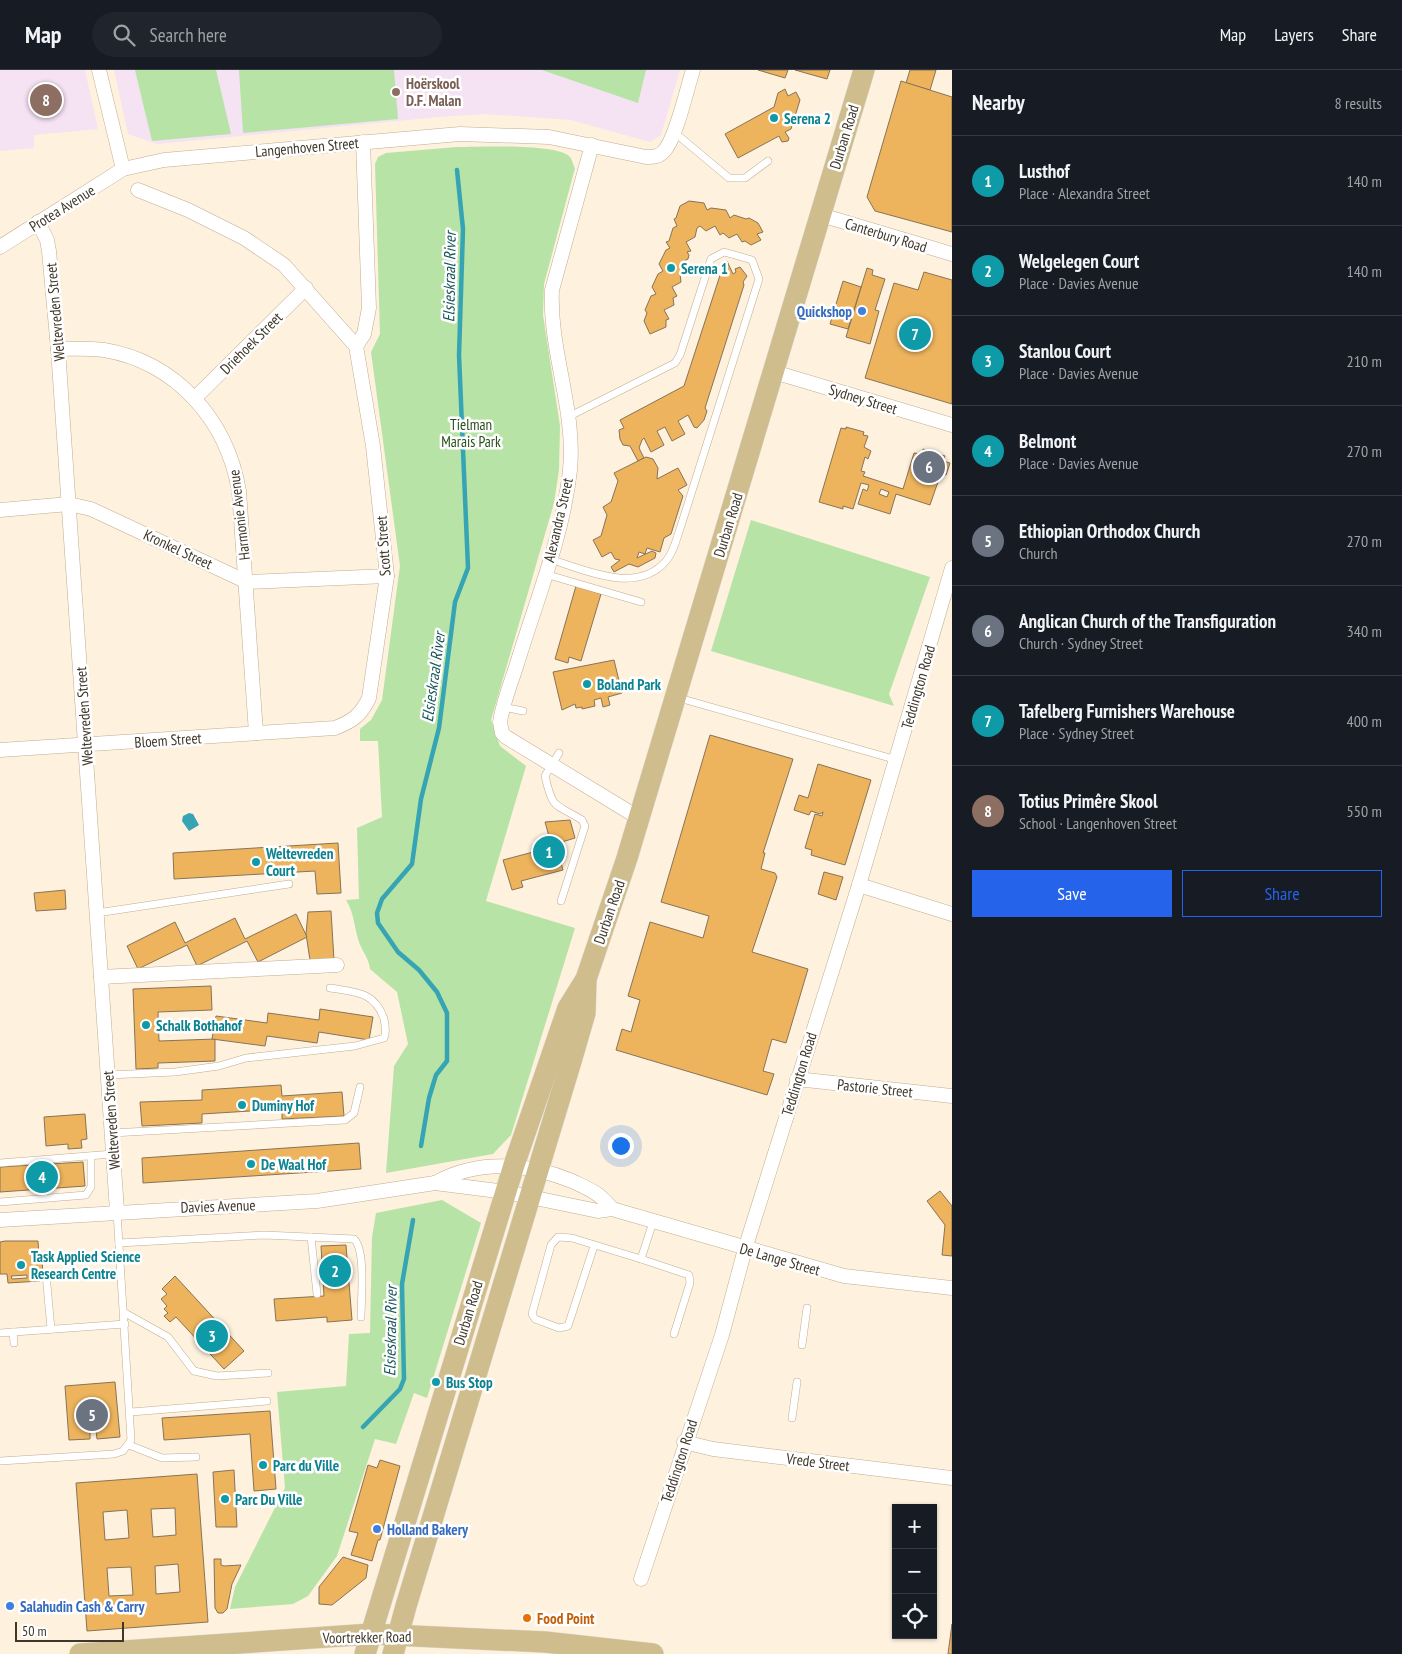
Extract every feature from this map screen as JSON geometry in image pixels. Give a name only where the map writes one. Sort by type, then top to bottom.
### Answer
[{"type":"main road","name":"Durban Road","points":[[368,1644],[514,1165],[568,1008],[586,979],[639,818],[864,70]]},
{"type":"main road","name":"Durban Road","points":[[396,1644],[585,1013],[586,979]]},
{"type":"main road","name":"Voortrekker Road","points":[[80,1654],[275,1640],[368,1644],[546,1642],[654,1654]]},
{"type":"street","points":[[99,70],[124,169]]},
{"type":"street","points":[[674,132],[693,70]]},
{"type":"street","name":"Langenhoven Street","points":[[124,169],[164,160],[460,134],[518,134],[550,137],[646,157],[657,156],[665,151],[674,132]]},
{"type":"street","points":[[138,190],[188,210],[244,238],[284,265],[356,346],[364,334],[369,308],[363,142]]},
{"type":"street","name":"Alexandra Street","points":[[592,145],[552,290],[556,334],[570,416],[568,484],[545,574],[500,722],[502,733],[506,738],[639,818]]},
{"type":"street","name":"Protea Avenue","points":[[0,247],[124,169]]},
{"type":"street","name":"Canterbury Road","points":[[821,215],[952,254]]},
{"type":"street","name":"Weltevreden Street","points":[[38,222],[47,240],[49,251],[58,349],[117,1212]]},
{"type":"street","name":"Driehoek Street","points":[[195,398],[306,288]]},
{"type":"street","name":"Scott Street","points":[[335,728],[352,722],[362,713],[369,698],[388,576],[373,446],[356,346]]},
{"type":"street","name":"Harmonie Avenue","points":[[58,349],[104,350],[138,360],[168,376],[195,398],[220,433],[236,474],[246,582],[256,733]]},
{"type":"street","name":"Sydney Street","points":[[774,372],[952,425]]},
{"type":"street","name":"Kronkel Street","points":[[0,510],[69,504],[91,509],[246,582],[388,576]]},
{"type":"street","name":"Teddington Road","points":[[641,1579],[684,1442],[722,1335],[745,1249],[897,760],[952,568]]},
{"type":"street","name":"Bloem Street","points":[[0,750],[86,746],[335,728]]},
{"type":"street","points":[[859,885],[952,914]]},
{"type":"street","points":[[101,977],[338,965]]},
{"type":"street","name":"Pastorie Street","points":[[797,1079],[952,1096]]},
{"type":"street","name":"Davies Avenue","points":[[435,1183],[449,1175],[497,1166],[514,1165],[539,1170]]},
{"type":"street","name":"De Lange Street","points":[[539,1170],[603,1196],[612,1209]]},
{"type":"street","name":"Davies Avenue","points":[[0,1220],[317,1201],[435,1183],[531,1196]]},
{"type":"street","name":"De Lange Street","points":[[531,1196],[598,1212],[612,1209],[745,1249],[844,1276],[952,1288]]},
{"type":"street","name":"Vrede Street","points":[[684,1442],[714,1449],[952,1478]]},
{"type":"lane","points":[[674,132],[729,178],[745,178],[768,161]]},
{"type":"lane","points":[[549,559],[621,579],[644,575],[667,560],[680,529],[760,279],[752,260],[724,252],[711,259],[680,355],[674,363],[570,416]]},
{"type":"lane","points":[[545,574],[641,602]]},
{"type":"lane","points":[[676,697],[897,760]]},
{"type":"lane","points":[[503,707],[523,711]]},
{"type":"lane","points":[[559,753],[545,776],[551,800],[557,806],[582,820],[585,826],[561,901]]},
{"type":"lane","points":[[97,913],[289,884]]},
{"type":"lane","points":[[108,1075],[175,1072],[219,1066],[246,1058],[355,1046],[384,1038],[386,1033],[383,1018],[375,1000],[365,994],[330,988]]},
{"type":"lane","points":[[112,1132],[345,1120],[354,1112],[360,1087]]},
{"type":"lane","points":[[0,1163],[113,1154]]},
{"type":"lane","points":[[0,1202],[86,1195],[91,1187],[90,1156]]},
{"type":"lane","points":[[0,1461],[114,1454],[123,1451],[129,1444],[133,1435],[117,1212]]},
{"type":"lane","points":[[641,1259],[653,1222]]},
{"type":"lane","points":[[594,1246],[568,1326],[559,1328],[535,1319],[532,1314],[554,1239],[562,1235],[689,1275],[690,1282],[674,1334]]},
{"type":"lane","points":[[119,1242],[238,1236],[354,1239],[359,1245],[361,1259],[361,1317]]},
{"type":"lane","points":[[311,1237],[317,1294]]},
{"type":"lane","points":[[46,1274],[51,1329]]},
{"type":"lane","points":[[802,1345],[807,1308]]},
{"type":"lane","points":[[125,1313],[168,1337],[194,1371],[217,1376],[268,1372]]},
{"type":"lane","points":[[0,1333],[126,1324]]},
{"type":"lane","points":[[14,1332],[14,1343]]},
{"type":"lane","points":[[792,1418],[797,1382]]},
{"type":"lane","points":[[131,1412],[267,1401]]},
{"type":"lane","points":[[129,1444],[162,1458],[196,1457]]},
{"type":"shaded area","points":[[0,70],[85,70],[98,129],[34,135],[34,148],[0,151]]},
{"type":"shaded area","name":"Hoërskool D.F. Malan","points":[[114,70],[680,70],[661,135],[650,142],[571,120],[486,114],[157,144],[128,134]]},
{"type":"green space","points":[[135,70],[216,70],[231,134],[152,141]]},
{"type":"green space","points":[[239,70],[394,70],[398,119],[243,133]]},
{"type":"green space","points":[[542,70],[646,70],[638,103]]},
{"type":"green space","name":"Tielman Marais Park","points":[[457,147],[517,147],[550,150],[570,157],[575,168],[544,284],[543,315],[560,426],[559,470],[554,503],[491,720],[500,746],[526,766],[486,901],[575,928],[511,1135],[493,1154],[386,1173],[394,1066],[408,1044],[397,992],[370,969],[359,943],[352,914],[346,900],[359,899],[357,828],[382,817],[378,741],[360,741],[360,729],[371,720],[382,700],[400,566],[371,352],[380,334],[375,164],[378,157],[386,153]]},
{"type":"green space","points":[[751,520],[930,577],[889,694],[894,706],[711,651]]},
{"type":"green space","points":[[442,1200],[481,1223],[427,1398],[414,1393],[396,1444],[375,1439],[337,1556],[308,1596],[293,1604],[230,1609],[235,1587],[285,1488],[277,1392],[346,1386],[349,1334],[370,1333],[372,1237],[376,1213]]},
{"type":"water","points":[[189,813],[193,814],[199,825],[189,831],[182,821],[183,816]]},
{"type":"building","points":[[758,70],[788,70],[785,78]]},
{"type":"building","points":[[795,70],[830,70],[827,79]]},
{"type":"building","points":[[910,70],[936,70],[930,90],[906,83]]},
{"type":"building","points":[[901,81],[952,97],[952,232],[875,211],[867,197]]},
{"type":"building","name":"Serena 2","points":[[785,89],[788,96],[796,92],[800,100],[791,129],[785,132],[789,138],[788,141],[782,142],[779,136],[738,158],[725,134],[774,107],[778,93]]},
{"type":"building","name":"Serena 1","points":[[689,201],[704,203],[707,210],[711,208],[726,210],[730,218],[734,215],[746,219],[749,218],[758,223],[763,232],[757,234],[761,240],[751,245],[745,241],[742,242],[737,234],[729,238],[723,233],[720,235],[715,226],[706,231],[700,226],[697,228],[695,237],[686,242],[691,251],[687,252],[689,255],[688,259],[679,264],[684,273],[680,274],[681,282],[672,287],[677,296],[673,298],[674,305],[664,310],[669,319],[666,320],[666,327],[650,334],[644,321],[647,313],[645,310],[651,296],[656,294],[652,287],[658,274],[663,271],[659,264],[666,250],[670,248],[666,242],[669,241],[673,228],[677,226],[674,219],[680,206]]},
{"type":"building","points":[[727,261],[733,274],[736,272],[735,269],[740,267],[747,276],[743,282],[744,285],[705,408],[707,411],[704,420],[697,428],[694,427],[688,415],[678,421],[685,434],[672,441],[665,427],[657,431],[664,445],[651,452],[644,438],[639,448],[644,458],[638,461],[630,446],[623,445],[620,439],[619,430],[624,428],[620,420],[684,386],[724,263]]},
{"type":"building","points":[[867,268],[873,270],[872,275],[885,279],[875,310],[879,311],[870,344],[846,337]]},
{"type":"building","points":[[924,272],[952,280],[952,404],[865,378],[894,283],[918,290]]},
{"type":"building","points":[[843,281],[861,287],[848,329],[830,324]]},
{"type":"building","points":[[846,427],[864,432],[863,435],[868,436],[864,447],[871,451],[868,459],[865,457],[861,471],[865,472],[863,476],[903,489],[914,453],[922,454],[923,449],[945,456],[943,461],[950,463],[946,475],[941,473],[930,505],[896,494],[890,514],[858,504],[863,489],[867,491],[869,485],[861,483],[853,509],[843,506],[843,509],[819,502],[841,428],[846,429]],"holes":[[[881,489],[889,492],[887,497],[879,494]]]},
{"type":"building","points":[[646,457],[653,459],[658,468],[657,479],[678,468],[687,485],[678,490],[683,496],[671,534],[664,538],[660,552],[647,548],[645,554],[639,552],[637,558],[652,551],[656,553],[655,558],[638,567],[629,564],[614,572],[611,567],[620,560],[615,559],[611,552],[602,557],[593,540],[601,536],[607,515],[603,507],[611,502],[618,481],[614,473]]},
{"type":"building","points":[[576,586],[601,594],[581,661],[569,657],[568,663],[555,659]]},
{"type":"building","name":"Boland Park","points":[[614,660],[622,693],[608,697],[610,705],[603,707],[601,698],[594,700],[595,706],[582,709],[582,707],[576,708],[575,704],[562,710],[553,672]]},
{"type":"building","points":[[710,735],[793,759],[763,853],[765,853],[761,869],[775,873],[777,877],[752,952],[808,969],[786,1043],[772,1039],[763,1071],[774,1074],[767,1095],[616,1050],[622,1029],[631,1032],[640,1000],[628,996],[650,922],[703,938],[709,916],[661,902]]},
{"type":"building","points":[[818,764],[871,780],[845,865],[811,855],[812,850],[805,848],[815,814],[822,816],[823,812],[820,814],[811,811],[809,815],[794,810],[799,795],[808,798]]},
{"type":"building","points":[[570,820],[575,838],[562,842],[566,857],[560,859],[563,870],[521,881],[523,887],[512,890],[503,860],[552,847],[545,822]]},
{"type":"building","name":"Weltevreden Court","points":[[338,843],[341,893],[317,894],[315,871],[174,879],[173,853]]},
{"type":"building","points":[[824,872],[843,877],[836,900],[818,894]]},
{"type":"building","points":[[65,890],[66,909],[36,911],[34,893]]},
{"type":"building","name":"Weltevreden Court","points":[[331,911],[334,960],[310,960],[306,934],[308,912]]},
{"type":"building","name":"Weltevreden Court","points":[[296,914],[307,937],[258,962],[247,941],[197,966],[187,945],[138,969],[127,946],[175,922],[185,943],[235,918],[245,939]]},
{"type":"building","name":"Schalk Bothahof","points":[[211,986],[212,1010],[158,1012],[159,1041],[215,1039],[215,1061],[158,1063],[158,1068],[136,1069],[133,989]]},
{"type":"building","name":"Schalk Bothahof","points":[[320,1009],[373,1017],[369,1040],[319,1032],[317,1043],[267,1036],[265,1046],[212,1039],[216,1016],[267,1023],[268,1013],[319,1020]]},
{"type":"building","name":"Duminy Hof","points":[[281,1085],[282,1096],[342,1092],[344,1116],[282,1119],[282,1109],[202,1114],[202,1123],[142,1126],[140,1102],[202,1100],[202,1090]]},
{"type":"building","points":[[85,1114],[87,1139],[81,1140],[82,1148],[68,1149],[68,1144],[46,1146],[44,1117]]},
{"type":"building","name":"De Waal Hof","points":[[359,1143],[361,1169],[143,1183],[142,1158]]},
{"type":"building","points":[[83,1162],[85,1186],[0,1192],[0,1167]]},
{"type":"building","points":[[940,1191],[952,1206],[952,1256],[942,1255],[945,1225],[927,1201]]},
{"type":"building","name":"Task Applied Science Research Centre","points":[[38,1241],[39,1256],[42,1256],[43,1277],[40,1277],[40,1281],[8,1283],[7,1274],[0,1274],[0,1242]],"holes":[[[27,1275],[27,1278],[12,1279],[11,1276]]]},
{"type":"building","points":[[346,1245],[352,1320],[327,1322],[327,1317],[276,1321],[274,1299],[324,1296],[321,1246]]},
{"type":"building","points":[[175,1276],[244,1351],[224,1369],[176,1317],[170,1322],[164,1316],[168,1313],[164,1309],[167,1306],[161,1299],[167,1294],[162,1289]]},
{"type":"building","points":[[115,1382],[120,1437],[97,1439],[96,1430],[90,1430],[90,1439],[69,1440],[65,1386]]},
{"type":"building","name":"Parc du Ville","points":[[270,1411],[276,1489],[254,1491],[250,1434],[164,1440],[162,1418]]},
{"type":"building","points":[[380,1460],[400,1466],[380,1540],[378,1540],[372,1561],[351,1555],[358,1533],[349,1531],[368,1465],[377,1468]]},
{"type":"building","name":"Parc Du Ville","points":[[234,1470],[237,1527],[216,1527],[213,1472]]},
{"type":"building","points":[[197,1474],[208,1622],[87,1631],[76,1483]],"holes":[[[175,1508],[176,1535],[153,1537],[151,1509]],[[127,1510],[129,1538],[105,1540],[103,1512]],[[178,1564],[180,1592],[156,1594],[155,1566]],[[131,1567],[133,1595],[109,1596],[107,1568]]]},
{"type":"building","points":[[343,1557],[368,1565],[366,1578],[332,1605],[319,1604],[319,1587]]},
{"type":"building","points":[[214,1559],[221,1559],[221,1565],[224,1566],[241,1565],[232,1584],[227,1609],[223,1613],[218,1613],[215,1608]]},
{"type":"building","points":[[952,1624],[952,1654],[948,1654]]},
{"type":"waterway","name":"Elsieskraal River","points":[[421,1146],[429,1098],[436,1075],[447,1061],[447,1013],[437,992],[419,970],[398,952],[378,923],[377,913],[382,899],[412,864],[421,799],[439,728],[455,602],[468,568],[459,355],[463,229],[457,170]]},
{"type":"waterway","name":"Elsieskraal River","points":[[363,1427],[400,1389],[404,1379],[402,1284],[413,1220]]},
{"type":"place","name":"Hoërskool D.F. Malan","points":[[396,92]]},
{"type":"place","name":"Totius Primêre Skool","points":[[46,100]]},
{"type":"place","name":"Serena 2","points":[[774,118]]},
{"type":"place","name":"Serena 1","points":[[671,268]]},
{"type":"place","name":"Quickshop","points":[[862,311]]},
{"type":"place","name":"Tafelberg Furnishers Warehouse","points":[[915,334]]},
{"type":"place","name":"Anglican Church of the Transfiguration","points":[[929,467]]},
{"type":"place","name":"Boland Park","points":[[587,684]]},
{"type":"place","name":"Lusthof","points":[[549,852]]},
{"type":"place","name":"Weltevreden Court","points":[[256,862]]},
{"type":"place","name":"Schalk Bothahof","points":[[146,1025]]},
{"type":"place","name":"Duminy Hof","points":[[242,1105]]},
{"type":"place","name":"De Waal Hof","points":[[251,1164]]},
{"type":"place","name":"Belmont","points":[[42,1177]]},
{"type":"place","name":"Task Applied Science Research Centre","points":[[21,1265]]},
{"type":"place","name":"Welgelegen Court","points":[[335,1271]]},
{"type":"place","name":"Stanlou Court","points":[[212,1336]]},
{"type":"place","name":"Bus Stop","points":[[436,1382]]},
{"type":"place","name":"Ethiopian Orthodox Church","points":[[92,1415]]},
{"type":"place","name":"Parc du Ville","points":[[263,1465]]},
{"type":"place","name":"Parc Du Ville","points":[[225,1499]]},
{"type":"place","name":"Holland Bakery","points":[[377,1529]]},
{"type":"place","name":"Salahudin Cash & Carry","points":[[10,1606]]},
{"type":"place","name":"Food Point","points":[[527,1618]]}]
